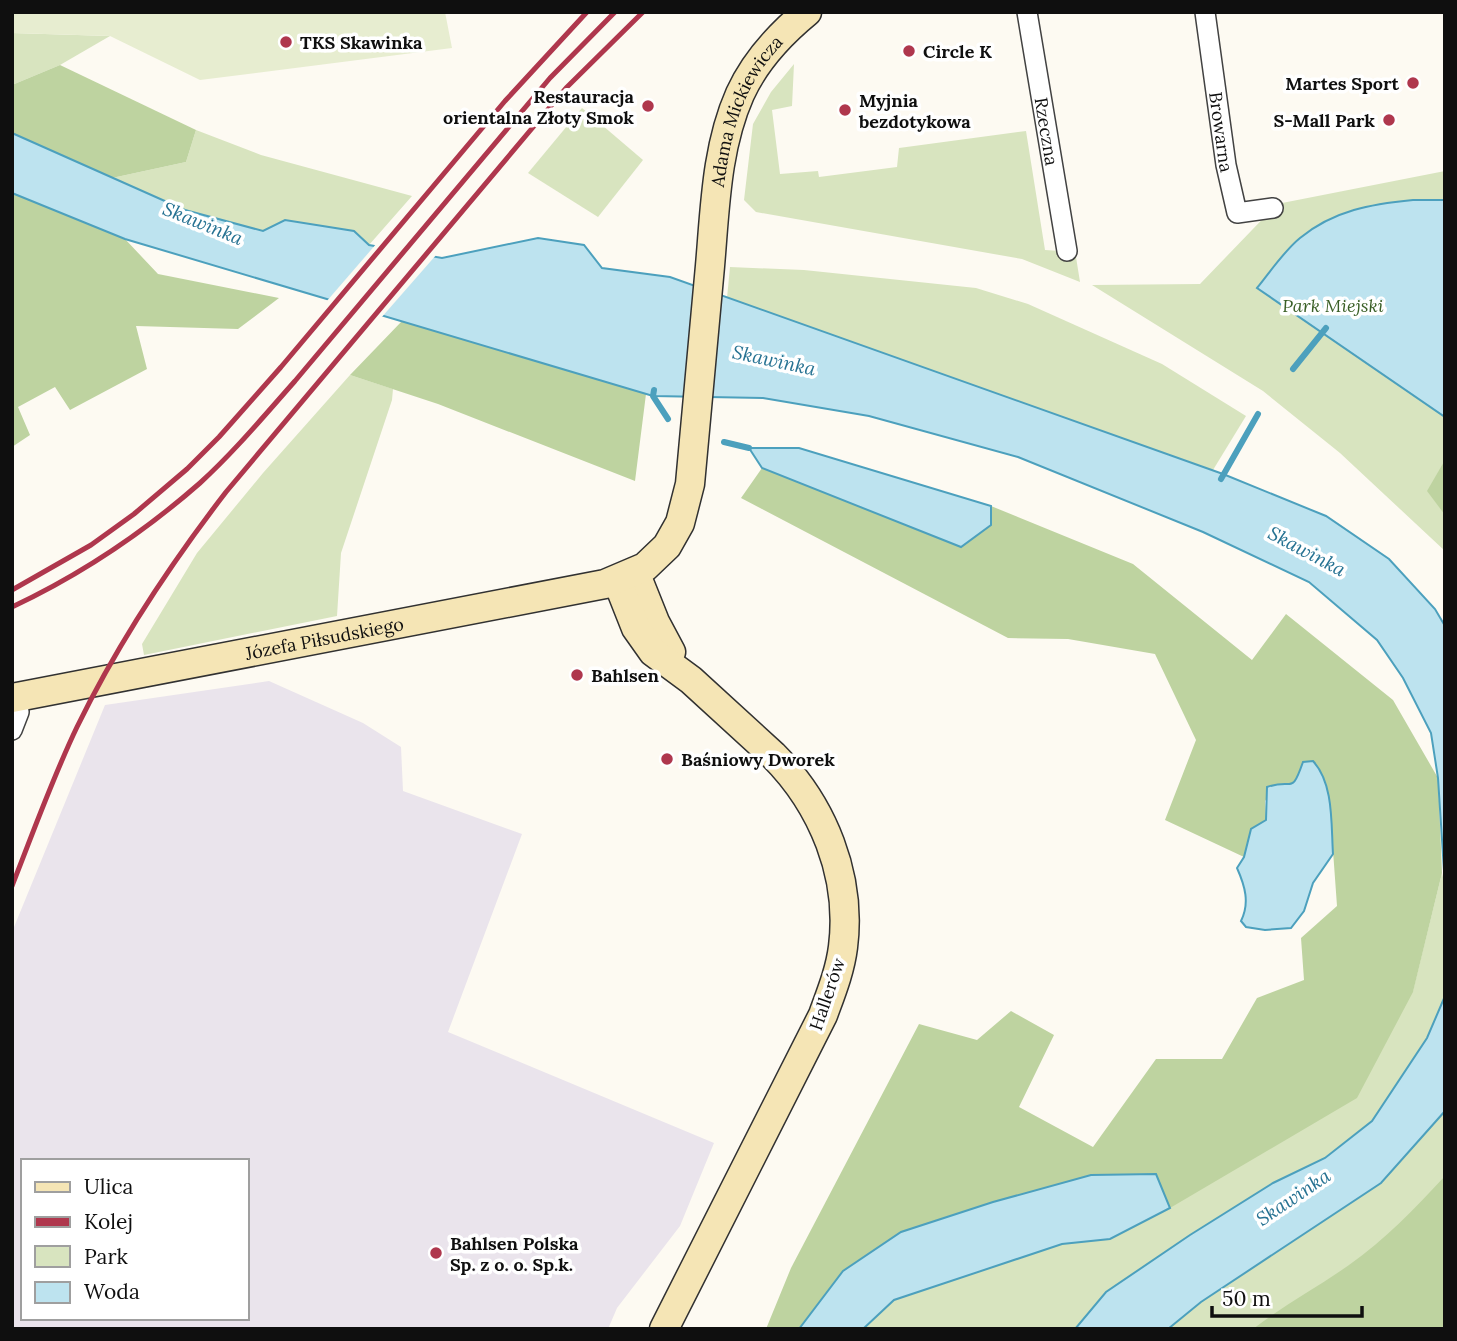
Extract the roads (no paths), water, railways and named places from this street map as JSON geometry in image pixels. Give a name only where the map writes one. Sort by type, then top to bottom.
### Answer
[{"type":"main road","name":"Adama Mickiewicza","points":[[626,576],[652,561],[673,538],[690,484],[713,225],[725,138],[741,92],[752,71],[777,38],[807,12]]},
{"type":"main road","name":"Hallerów","points":[[626,576],[630,615],[644,642],[663,661],[691,680],[786,768],[811,802],[831,841],[841,881],[844,922],[839,967],[823,1015],[664,1329]]},
{"type":"main road","name":"Józefa Piłsudskiego","points":[[15,698],[438,614],[590,587],[626,576]]},
{"type":"street","name":"Rzeczna","points":[[1027,12],[1067,251]]},
{"type":"street","name":"Browarna","points":[[1205,12],[1226,165],[1237,213],[1273,208]]},
{"type":"street","points":[[12,730],[19,712],[15,698]]},
{"type":"water","name":"Skawinka","points":[[12,133],[185,210],[263,231],[285,220],[354,231],[369,245],[442,258],[538,238],[584,245],[602,268],[670,277],[1223,474],[1326,516],[1389,559],[1435,609],[1445,626],[1445,886],[1438,778],[1431,733],[1403,678],[1377,640],[1309,582],[1203,532],[1018,457],[869,416],[763,398],[653,396],[125,239],[12,193]]},
{"type":"water","points":[[1413,200],[1445,200],[1445,417],[1257,288],[1294,243],[1313,228],[1368,206]]},
{"type":"water","points":[[749,448],[799,448],[991,506],[991,525],[961,547],[762,468]]},
{"type":"water","points":[[1313,761],[1320,770],[1328,793],[1333,854],[1313,883],[1304,911],[1291,928],[1265,930],[1246,927],[1241,921],[1245,894],[1237,868],[1244,857],[1251,829],[1266,820],[1267,787],[1291,784],[1303,762]]},
{"type":"water","name":"Skawinka","points":[[1445,996],[1445,1111],[1381,1183],[1201,1302],[1168,1329],[1075,1329],[1106,1292],[1273,1183],[1325,1158],[1372,1121],[1427,1038]]},
{"type":"water","points":[[1156,1174],[1170,1208],[1110,1239],[1062,1244],[894,1300],[863,1329],[799,1329],[843,1271],[901,1232],[993,1202],[1091,1175]]},
{"type":"waterway","points":[[1293,369],[1326,328]]},
{"type":"waterway","points":[[654,390],[653,396],[668,419]]},
{"type":"waterway","points":[[1221,479],[1258,414]]},
{"type":"waterway","points":[[724,442],[749,448]]},
{"type":"railway","points":[[12,590],[91,545],[134,514],[187,469],[219,437],[505,101],[587,12]]},
{"type":"railway","points":[[12,607],[110,552],[156,519],[213,471],[295,381],[550,78],[615,12]]},
{"type":"railway","points":[[12,886],[77,727],[127,635],[184,548],[226,492],[566,88],[643,12]]},
{"type":"place","name":"TKS Skawinka","points":[[286,42]]},
{"type":"place","name":"Circle K","points":[[909,51]]},
{"type":"place","name":"Martes Sport","points":[[1413,83]]},
{"type":"place","name":"Restauracja orientalna Złoty Smok","points":[[648,106]]},
{"type":"place","name":"Myjnia bezdotykowa","points":[[845,110]]},
{"type":"place","name":"S-Mall Park","points":[[1389,120]]},
{"type":"place","name":"Bahlsen","points":[[577,675]]},
{"type":"place","name":"Baśniowy Dworek","points":[[667,759]]},
{"type":"place","name":"Bahlsen Polska Sp. z o. o. Sp.k.","points":[[436,1253]]},
{"type":"park label","name":"Park Miejski","points":[[1333,305]]}]
